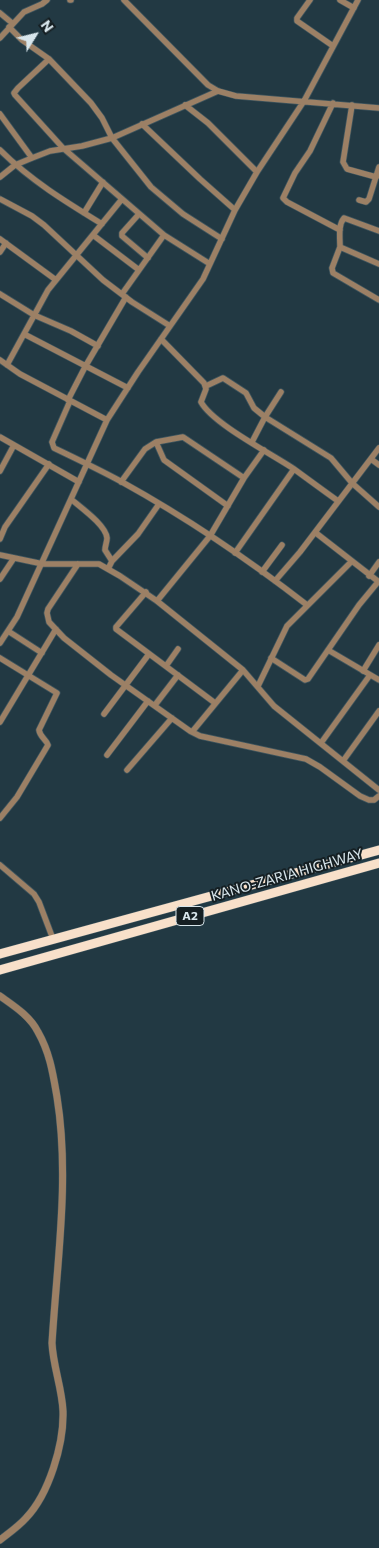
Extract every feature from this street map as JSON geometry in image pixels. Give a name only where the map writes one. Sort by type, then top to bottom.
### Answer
[{"type":"highway","name":"KANO-ZARIA HIGHWAY","points":[[0,954],[379,850]]},
{"type":"highway","name":"KANO-ZARIA HIGHWAY","points":[[0,970],[379,863]]},
{"type":"street","points":[[0,38],[24,12],[40,2],[48,0]]},
{"type":"street","points":[[124,0],[195,73],[218,91],[236,96],[379,108]]},
{"type":"street","points":[[310,0],[297,18],[297,21],[333,46]]},
{"type":"street","points":[[340,0],[354,8]]},
{"type":"street","points":[[0,643],[18,617],[107,420],[203,279],[235,210],[257,172],[304,101],[358,0]]},
{"type":"street","points":[[0,13],[22,40],[49,59],[96,109],[112,138],[150,187],[183,214],[222,239]]},
{"type":"street","points":[[49,59],[14,93],[63,148],[164,235],[210,264]]},
{"type":"street","points":[[0,177],[15,164],[63,148],[82,146],[112,138],[218,91]]},
{"type":"street","points":[[333,103],[310,150],[295,173],[283,198],[287,202],[340,230]]},
{"type":"street","points":[[185,105],[208,123],[257,172]]},
{"type":"street","points":[[352,105],[343,162],[344,166],[347,169],[377,176]]},
{"type":"street","points":[[0,114],[32,158]]},
{"type":"street","points":[[142,124],[235,210]]},
{"type":"street","points":[[0,150],[52,193],[102,224]]},
{"type":"street","points":[[359,200],[366,202],[369,199],[379,167]]},
{"type":"street","points":[[84,213],[103,182]]},
{"type":"street","points":[[7,365],[34,315],[56,280],[122,199]]},
{"type":"street","points":[[0,200],[32,216],[124,296],[170,326]]},
{"type":"street","points":[[139,214],[122,233],[122,236],[148,258]]},
{"type":"street","points":[[379,231],[344,218],[340,230],[340,247],[332,268],[333,273],[379,300]]},
{"type":"street","points":[[93,235],[139,270]]},
{"type":"street","points":[[164,235],[139,270],[85,367],[69,400],[52,445],[54,448],[121,482],[159,504],[235,553],[307,605]]},
{"type":"street","points":[[0,239],[56,280]]},
{"type":"street","points":[[0,252],[6,244]]},
{"type":"street","points":[[340,247],[379,264]]},
{"type":"street","points":[[0,294],[34,315],[98,346]]},
{"type":"street","points":[[24,334],[128,388]]},
{"type":"street","points":[[161,339],[206,386]]},
{"type":"street","points":[[0,360],[20,374],[107,420]]},
{"type":"street","points":[[338,501],[205,409],[201,402],[206,386],[221,378],[246,393],[254,408],[265,417],[331,458],[352,483],[379,507]]},
{"type":"street","points":[[252,442],[281,392]]},
{"type":"street","points":[[0,437],[79,482]]},
{"type":"street","points":[[121,482],[145,449],[156,442],[183,437],[244,478]]},
{"type":"street","points":[[156,442],[164,460],[171,467],[228,506]]},
{"type":"street","points":[[0,471],[14,445]]},
{"type":"street","points":[[275,581],[316,533],[379,448]]},
{"type":"street","points":[[157,601],[210,536],[244,478],[264,450]]},
{"type":"street","points":[[371,459],[379,465]]},
{"type":"street","points":[[0,540],[2,526],[49,464]]},
{"type":"street","points":[[235,553],[294,469]]},
{"type":"street","points":[[71,499],[102,526],[108,539],[105,550],[112,561]]},
{"type":"street","points":[[108,569],[112,561],[138,534],[159,504]]},
{"type":"street","points":[[271,658],[305,680],[310,678],[359,605],[378,582],[316,533]]},
{"type":"street","points":[[262,572],[282,545]]},
{"type":"street","points":[[0,556],[43,564],[99,564],[146,592],[243,670],[274,706],[379,790]]},
{"type":"street","points":[[0,579],[14,558]]},
{"type":"street","points":[[258,686],[287,626],[352,561]]},
{"type":"street","points":[[370,576],[379,562]]},
{"type":"street","points":[[78,564],[47,613],[49,622],[96,663],[200,736],[306,759],[360,796],[369,800],[374,800],[379,796]]},
{"type":"street","points":[[146,592],[116,629],[215,703]]},
{"type":"street","points":[[0,722],[2,714],[29,675],[56,629]]},
{"type":"street","points":[[8,631],[42,653]]},
{"type":"street","points":[[363,671],[379,645]]},
{"type":"street","points":[[166,666],[178,648]]},
{"type":"street","points":[[328,650],[379,680]]},
{"type":"street","points":[[104,714],[149,654]]},
{"type":"street","points":[[0,658],[57,693],[39,730],[40,736],[48,745],[16,797],[0,818]]},
{"type":"street","points":[[192,732],[243,670]]},
{"type":"street","points":[[155,706],[178,675]]},
{"type":"street","points":[[321,743],[370,675]]},
{"type":"street","points":[[107,755],[148,700]]},
{"type":"street","points":[[343,761],[379,711]]},
{"type":"street","points":[[127,770],[172,718]]},
{"type":"street","points":[[0,865],[34,894],[53,939]]},
{"type":"street","points":[[0,996],[26,1016],[38,1030],[52,1062],[61,1122],[63,1208],[52,1343],[52,1358],[63,1416],[56,1460],[49,1479],[31,1512],[0,1540]]}]
